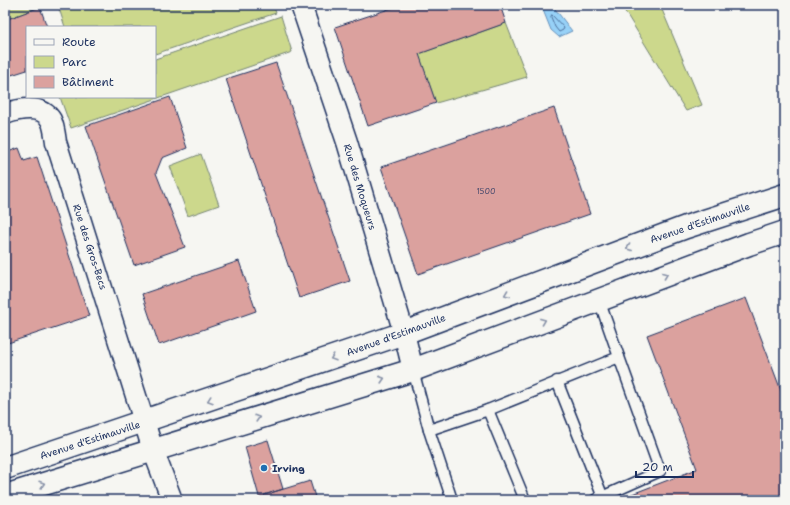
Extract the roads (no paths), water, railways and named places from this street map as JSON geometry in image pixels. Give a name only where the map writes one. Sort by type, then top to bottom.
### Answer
[{"type":"main road","name":"Avenue d'Estimauville","points":[[5,468],[145,422],[404,333],[686,227],[785,195]]},
{"type":"main road","points":[[5,496],[413,370],[749,244],[785,232]]},
{"type":"street","name":"Rue des Moqueurs","points":[[301,5],[347,142],[404,333],[413,370]]},
{"type":"street","name":"Rue des Gros-Becs","points":[[5,114],[23,110],[38,110],[45,114],[52,122],[56,142],[153,450],[172,500]]},
{"type":"lane","points":[[557,381],[601,499],[660,471],[599,300]]},
{"type":"lane","points":[[429,430],[488,410],[619,357]]},
{"type":"lane","points":[[413,370],[429,430],[452,500]]},
{"type":"lane","points":[[488,410],[525,500]]},
{"type":"water","points":[[541,5],[552,5],[572,31],[559,37],[551,30]]},
{"type":"place","name":"Irving","points":[[264,468]]}]
